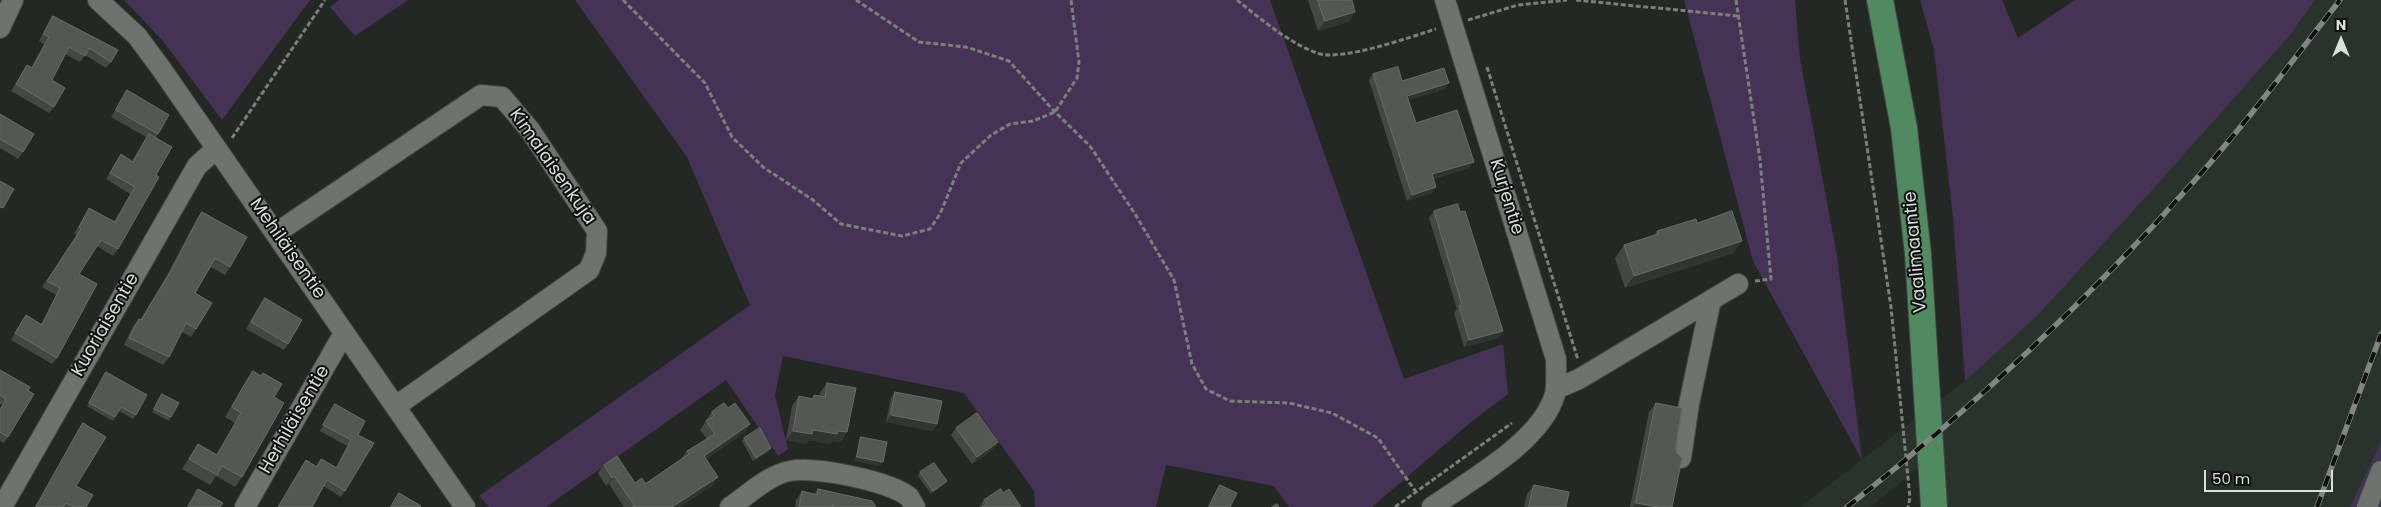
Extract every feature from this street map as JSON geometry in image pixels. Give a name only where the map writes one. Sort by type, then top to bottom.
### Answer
[{"type":"main road","name":"Vaalimaantie","points":[[1880,0],[1904,128],[1918,254],[1934,507]]},
{"type":"street","points":[[0,28],[13,0]]},
{"type":"street","name":"Mehiläisentie","points":[[98,0],[137,36],[465,507]]},
{"type":"street","name":"Kurjentie","points":[[1445,0],[1556,359],[1555,392]]},
{"type":"street","name":"Kimalaisenkuja","points":[[276,233],[480,95],[502,98],[530,130],[597,231],[596,253],[589,270],[396,406]]},
{"type":"street","name":"Kuoriaisentie","points":[[2,507],[197,166],[216,149]]},
{"type":"street","points":[[1432,507],[1533,433],[1555,392],[1738,284]]},
{"type":"street","points":[[1681,458],[1689,404],[1711,300]]},
{"type":"street","name":"Herhiläisentie","points":[[245,507],[344,333]]},
{"type":"street","points":[[730,507],[764,483],[789,471],[814,470],[887,486],[909,498],[915,507]]},
{"type":"street","points":[[2367,507],[2381,471]]},
{"type":"path","points":[[216,149],[226,146],[325,0]]},
{"type":"path","points":[[623,0],[704,83],[732,137],[762,168],[813,200],[841,224],[902,236],[930,229],[940,214],[961,163],[991,135],[1010,124],[1033,121],[1055,112],[1077,78],[1079,62],[1071,0]]},
{"type":"path","points":[[856,0],[918,42],[966,47],[1008,61],[1055,112],[1090,146],[1135,214],[1174,280],[1192,364],[1206,389],[1230,401],[1289,403],[1332,413],[1378,438],[1416,492]]},
{"type":"path","points":[[1237,0],[1274,29],[1318,54],[1356,53],[1518,5],[1566,0]]},
{"type":"path","points":[[1576,0],[1738,16]]},
{"type":"path","points":[[1736,0],[1760,160],[1771,279],[1738,284]]},
{"type":"path","points":[[1845,0],[1891,308],[1910,498],[1908,507]]},
{"type":"shaded area","points":[[124,0],[310,0],[222,120],[163,41]]},
{"type":"shaded area","points":[[339,0],[408,0],[355,36],[330,7]]},
{"type":"shaded area","points":[[575,0],[1270,0],[1404,379],[1503,344],[1508,394],[1471,422],[1372,507],[1289,507],[1274,486],[1166,465],[1156,507],[1035,507],[1034,491],[964,393],[783,356],[775,395],[788,449],[778,456],[726,380],[546,507],[489,507],[479,496],[750,305],[687,157]]},
{"type":"shaded area","points":[[1684,0],[1795,0],[1800,59],[1837,256],[1862,460],[1753,261]]},
{"type":"shaded area","points":[[1920,0],[2002,0],[2018,38],[2075,0],[2315,0],[2291,34],[2037,316],[1965,381],[1953,218],[1934,50]]},
{"type":"shaded area","points":[[2315,0],[2381,0],[2381,507],[1930,507],[1927,460],[1871,507],[1800,507],[1965,381],[2037,316],[2291,34]]},
{"type":"shaded area","points":[[2381,442],[2381,507],[2350,507]]},
{"type":"building","points":[[1318,0],[1352,0],[1355,12],[1325,21]]},
{"type":"building","points":[[53,16],[118,50],[111,62],[89,48],[85,56],[69,47],[52,80],[65,88],[54,107],[16,84],[27,65],[32,68],[49,37],[44,34]]},
{"type":"building","points":[[1398,67],[1402,81],[1444,68],[1449,83],[1407,96],[1416,123],[1457,110],[1474,162],[1432,174],[1436,187],[1412,195],[1373,74]]},
{"type":"building","points":[[127,90],[169,115],[158,134],[116,110]]},
{"type":"building","points":[[0,114],[34,134],[23,152],[0,139]]},
{"type":"building","points":[[149,134],[172,147],[156,175],[159,177],[118,249],[101,240],[79,274],[97,284],[57,358],[15,333],[26,315],[42,325],[60,288],[47,281],[81,229],[79,227],[89,208],[115,222],[135,187],[110,173],[121,154],[133,162]]},
{"type":"building","points":[[0,181],[14,189],[3,208],[0,207]]},
{"type":"building","points":[[1458,204],[1460,212],[1465,211],[1503,331],[1469,340],[1459,306],[1462,305],[1434,211]]},
{"type":"building","points":[[1732,211],[1742,241],[1634,276],[1624,245],[1658,234],[1657,231],[1696,219],[1697,223]]},
{"type":"building","points":[[202,212],[247,237],[230,267],[215,258],[195,293],[212,303],[196,329],[186,323],[169,357],[129,338],[139,319],[141,320],[172,269]]},
{"type":"building","points":[[265,298],[302,320],[288,344],[251,322]]},
{"type":"building","points":[[0,370],[30,387],[28,391],[34,394],[8,437],[0,432],[0,410],[6,399],[0,395]]},
{"type":"building","points":[[253,371],[261,376],[263,373],[282,384],[274,397],[284,403],[242,477],[222,466],[217,475],[189,459],[198,444],[217,455],[241,413],[232,407]]},
{"type":"building","points":[[106,372],[147,395],[136,415],[121,407],[115,417],[89,403]]},
{"type":"building","points":[[827,383],[856,388],[847,432],[838,431],[837,434],[813,430],[812,434],[793,431],[799,396],[813,399],[814,395],[825,397]]},
{"type":"building","points":[[895,392],[942,401],[937,424],[891,415]]},
{"type":"building","points":[[162,394],[179,403],[171,417],[154,409]]},
{"type":"building","points":[[724,403],[728,408],[735,403],[750,424],[704,456],[718,477],[672,507],[632,507],[635,506],[604,465],[617,456],[635,483],[642,478],[645,484],[689,454],[687,451],[715,434],[706,421],[714,416],[712,412]]},
{"type":"building","points":[[1656,403],[1682,408],[1676,447],[1677,453],[1682,458],[1672,507],[1658,507],[1636,503]]},
{"type":"building","points":[[335,404],[365,421],[358,435],[374,443],[345,491],[327,480],[312,507],[278,507],[306,460],[317,467],[321,459],[337,468],[351,440],[323,425]]},
{"type":"building","points":[[977,413],[998,442],[977,457],[956,428]]},
{"type":"building","points":[[83,423],[106,437],[76,486],[93,495],[86,507],[74,507],[66,503],[63,507],[36,507]]},
{"type":"building","points":[[760,428],[771,448],[756,458],[744,438]]},
{"type":"building","points":[[861,437],[887,442],[883,462],[857,457]]},
{"type":"building","points":[[934,463],[947,481],[933,491],[920,472]]},
{"type":"building","points":[[1220,485],[1237,493],[1230,507],[1209,507]]},
{"type":"building","points":[[1534,485],[1569,492],[1566,507],[1529,507]]},
{"type":"building","points":[[198,489],[223,503],[220,507],[188,507]]},
{"type":"building","points":[[818,489],[872,501],[876,507],[834,507],[833,504],[832,507],[799,507],[802,491],[817,495]]},
{"type":"building","points":[[1001,489],[1003,493],[1009,489],[1021,507],[982,507],[987,504],[984,500]]},
{"type":"building","points":[[399,493],[421,506],[391,507]]},
{"type":"railway","points":[[1847,507],[1894,470],[1984,392],[2029,351],[2114,267],[2215,157],[2270,91],[2340,0]]},
{"type":"railway","points":[[2317,507],[2381,334]]}]
